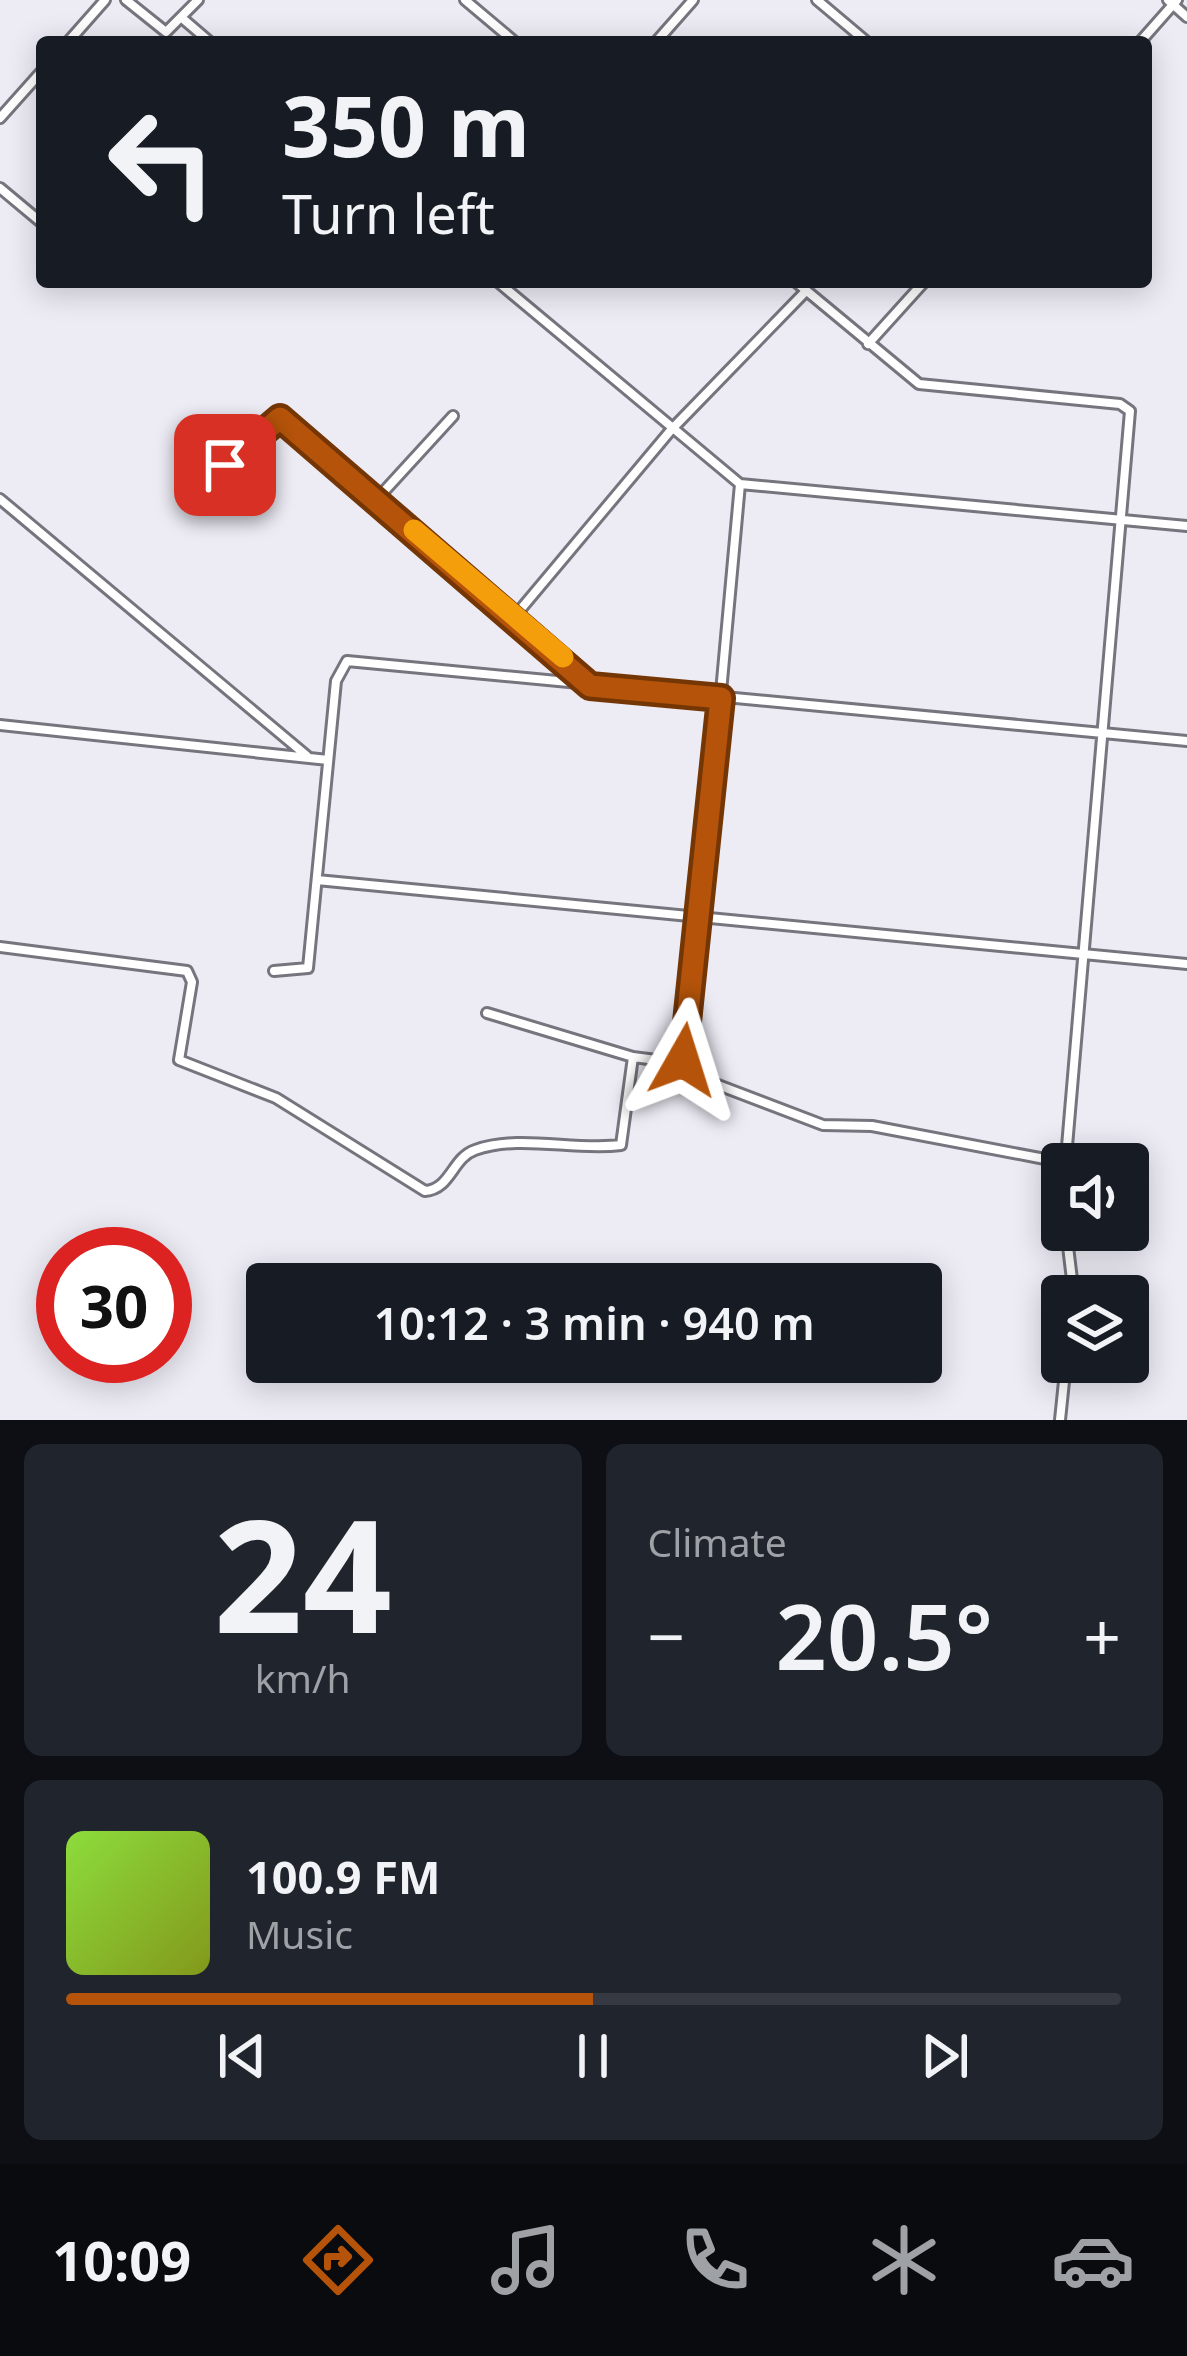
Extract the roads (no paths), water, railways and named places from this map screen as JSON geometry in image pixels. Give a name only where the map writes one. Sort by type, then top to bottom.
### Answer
[{"type":"street","points":[[73,36],[106,0]]},
{"type":"street","points":[[126,0],[166,32],[198,0]]},
{"type":"street","points":[[465,0],[508,36]]},
{"type":"street","points":[[661,36],[693,0]]},
{"type":"street","points":[[817,0],[860,36]]},
{"type":"street","points":[[1145,36],[1172,2],[1187,17]]},
{"type":"street","points":[[182,18],[203,36]]},
{"type":"street","points":[[0,118],[36,78]]},
{"type":"street","points":[[0,188],[36,218]]},
{"type":"street","points":[[505,288],[740,484],[1187,526]]},
{"type":"street","points":[[803,288],[919,384],[1127,406],[1067,1143]]},
{"type":"street","points":[[868,344],[919,288]]},
{"type":"street","points":[[515,616],[671,430],[806,291]]},
{"type":"street","points":[[377,499],[453,416]]},
{"type":"street","points":[[225,465],[280,418],[515,616],[590,686]]},
{"type":"street","points":[[687,1064],[740,484]]},
{"type":"street","points":[[0,499],[307,756]]},
{"type":"street","points":[[274,971],[308,968],[336,681],[347,661],[1187,741]]},
{"type":"street","points":[[0,725],[91,739],[328,760]]},
{"type":"street","points":[[316,880],[1187,964]]},
{"type":"street","points":[[0,947],[187,971],[192,982],[179,1060],[276,1098],[424,1191],[439,1187],[464,1154],[494,1145],[621,1145],[633,1057]]},
{"type":"street","points":[[487,1013],[633,1057],[687,1064],[697,1076],[794,1117],[1041,1157]]},
{"type":"street","points":[[1060,1420],[1064,1383]]}]
